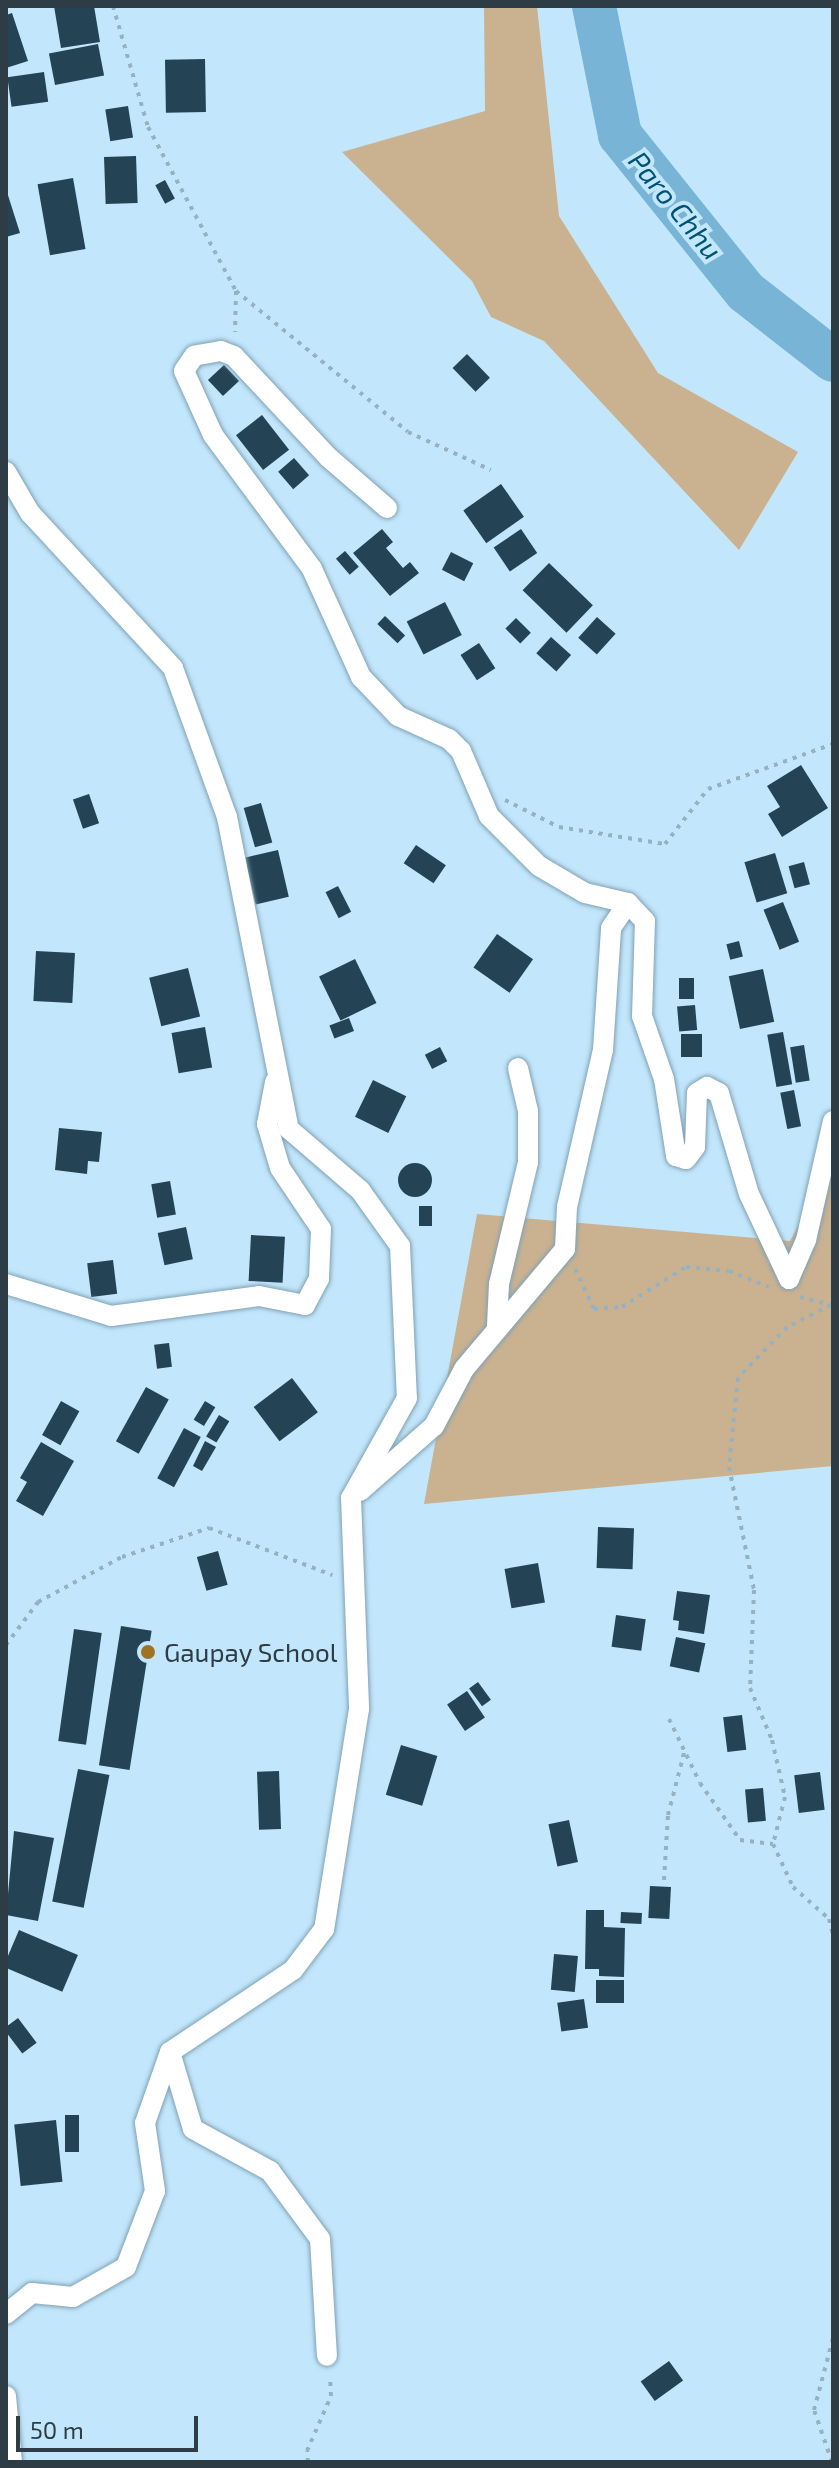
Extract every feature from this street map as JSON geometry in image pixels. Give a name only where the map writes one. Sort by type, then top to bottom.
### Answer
[{"type":"street","points":[[387,508],[329,458],[234,356],[221,351],[194,356],[184,371],[213,435],[312,569],[361,677],[398,716],[449,739],[461,751],[489,816],[539,866],[585,893],[628,903],[645,921],[642,1016],[664,1079],[676,1156],[686,1159],[695,1147],[697,1093],[707,1087],[719,1093],[749,1194],[787,1286]]},
{"type":"street","points":[[6,472],[30,513],[173,668],[227,817],[277,1055],[289,1129],[360,1190],[400,1246],[407,1398],[351,1498],[359,1709],[324,1929],[293,1970],[170,2052],[145,2123],[155,2191],[126,2267],[73,2297],[32,2293],[6,2314]]},
{"type":"street","points":[[351,1498],[434,1426],[464,1369],[497,1326],[565,1249],[567,1207],[603,1050],[611,928],[628,903]]},
{"type":"street","points":[[6,1284],[24,1285],[111,1316],[259,1296],[305,1305],[319,1279],[321,1229],[280,1168],[267,1124],[277,1055]]},
{"type":"street","points":[[497,1326],[499,1284],[528,1162],[528,1111],[518,1068]]},
{"type":"street","points":[[787,1286],[806,1240],[833,1121]]},
{"type":"street","points":[[170,2052],[193,2129],[270,2171],[320,2239],[327,2356]]},
{"type":"street","points":[[6,2396],[12,2462]]},
{"type":"path","points":[[113,6],[148,127],[236,291],[408,432],[491,470]]},
{"type":"path","points":[[221,351],[238,328],[236,291]]},
{"type":"path","points":[[499,796],[559,827],[665,844],[708,789],[833,744]]},
{"type":"path","points":[[565,1249],[594,1309],[622,1307],[686,1267],[729,1271],[787,1286],[832,1305]]},
{"type":"path","points":[[832,1305],[787,1327],[738,1378],[729,1467],[754,1590],[750,1688],[772,1740],[785,1797],[773,1844],[793,1887],[829,1919],[833,1935]]},
{"type":"path","points":[[6,1645],[38,1602],[122,1557],[209,1528],[353,1582]]},
{"type":"path","points":[[669,1719],[685,1752],[740,1840],[773,1844]]},
{"type":"path","points":[[664,1880],[668,1815],[685,1752]]},
{"type":"path","points":[[832,2462],[814,2410],[833,2338]]},
{"type":"path","points":[[308,2462],[307,2451],[331,2396],[327,2356]]},
{"type":"shaded area","points":[[484,6],[537,6],[559,216],[658,373],[798,452],[739,550],[544,341],[491,317],[472,281],[342,152],[485,111]]},
{"type":"shaded area","points":[[833,1160],[833,1466],[424,1504],[477,1214],[790,1241]]},
{"type":"building","points":[[54,6],[94,6],[100,42],[61,48]]},
{"type":"building","points":[[12,13],[28,61],[6,68],[6,15]]},
{"type":"building","points":[[98,44],[104,75],[55,85],[49,54]]},
{"type":"building","points":[[205,59],[206,112],[166,113],[165,60]]},
{"type":"building","points":[[44,72],[48,102],[12,107],[7,77]]},
{"type":"building","points":[[128,106],[133,138],[110,141],[105,110]]},
{"type":"building","points":[[136,156],[138,203],[106,204],[104,157]]},
{"type":"building","points":[[73,178],[86,249],[50,255],[38,184]]},
{"type":"building","points":[[165,180],[175,199],[165,204],[155,185]]},
{"type":"building","points":[[6,189],[20,233],[6,237]]},
{"type":"building","points":[[467,354],[490,378],[476,392],[453,368]]},
{"type":"building","points":[[224,365],[239,381],[223,396],[208,380]]},
{"type":"building","points":[[262,415],[289,450],[263,470],[236,435]]},
{"type":"building","points":[[294,458],[309,475],[293,489],[278,472]]},
{"type":"building","points":[[501,484],[524,517],[486,543],[463,510]]},
{"type":"building","points":[[382,529],[393,542],[386,548],[403,568],[410,562],[419,573],[390,596],[353,553]]},
{"type":"building","points":[[521,529],[537,553],[510,571],[494,547]]},
{"type":"building","points":[[345,551],[359,567],[350,575],[336,559]]},
{"type":"building","points":[[451,552],[473,563],[464,581],[442,570]]},
{"type":"building","points":[[549,563],[593,605],[566,633],[523,590]]},
{"type":"building","points":[[445,602],[462,635],[423,654],[407,622]]},
{"type":"building","points":[[385,616],[405,635],[398,643],[377,624]]},
{"type":"building","points":[[597,617],[616,634],[597,655],[578,638]]},
{"type":"building","points":[[516,618],[531,633],[520,643],[505,629]]},
{"type":"building","points":[[551,637],[571,655],[556,671],[536,653]]},
{"type":"building","points":[[479,643],[495,668],[477,680],[461,655]]},
{"type":"building","points":[[801,765],[828,808],[782,837],[768,814],[780,807],[767,786]]},
{"type":"building","points":[[89,794],[99,823],[83,829],[73,800]]},
{"type":"building","points":[[261,803],[272,842],[255,847],[244,808]]},
{"type":"building","points":[[416,845],[446,865],[434,883],[404,863]]},
{"type":"building","points":[[278,850],[289,897],[256,904],[245,858]]},
{"type":"building","points":[[775,853],[787,893],[757,903],[744,862]]},
{"type":"building","points":[[804,862],[810,884],[794,888],[789,866]]},
{"type":"building","points":[[338,886],[351,912],[339,918],[326,892]]},
{"type":"building","points":[[783,902],[799,942],[780,950],[764,910]]},
{"type":"building","points":[[497,934],[533,959],[510,993],[473,968]]},
{"type":"building","points":[[739,941],[743,957],[730,960],[726,944]]},
{"type":"building","points":[[36,951],[75,953],[72,1003],[33,1001]]},
{"type":"building","points":[[355,959],[376,1003],[341,1021],[319,977]]},
{"type":"building","points":[[188,968],[200,1017],[161,1026],[149,978]]},
{"type":"building","points":[[763,969],[774,1022],[740,1029],[729,976]]},
{"type":"building","points":[[679,978],[694,978],[694,999],[679,999]]},
{"type":"building","points":[[695,1005],[697,1030],[679,1031],[677,1007]]},
{"type":"building","points":[[349,1018],[354,1031],[334,1039],[329,1026]]},
{"type":"building","points":[[205,1027],[212,1067],[179,1073],[172,1033]]},
{"type":"building","points":[[783,1032],[792,1084],[776,1087],[767,1035]]},
{"type":"building","points":[[681,1034],[702,1034],[702,1057],[681,1057]]},
{"type":"building","points":[[804,1045],[810,1081],[796,1083],[790,1047]]},
{"type":"building","points":[[440,1047],[447,1061],[432,1069],[425,1055]]},
{"type":"building","points":[[373,1080],[406,1096],[388,1133],[355,1117]]},
{"type":"building","points":[[794,1090],[801,1126],[787,1129],[780,1093]]},
{"type":"building","points":[[59,1128],[102,1132],[99,1162],[88,1161],[87,1174],[55,1170]]},
{"type":"building","points":[[415,1163],[427,1168],[432,1180],[427,1192],[415,1197],[403,1192],[398,1180],[403,1168]]},
{"type":"building","points":[[170,1181],[176,1214],[157,1218],[151,1184]]},
{"type":"building","points":[[419,1206],[432,1206],[432,1226],[419,1226]]},
{"type":"building","points":[[186,1227],[193,1259],[164,1265],[158,1233]]},
{"type":"building","points":[[251,1235],[285,1237],[283,1283],[249,1281]]},
{"type":"building","points":[[113,1260],[117,1294],[91,1297],[87,1263]]},
{"type":"building","points":[[169,1343],[172,1367],[157,1369],[154,1345]]},
{"type":"building","points":[[292,1378],[318,1412],[280,1441],[254,1407]]},
{"type":"building","points":[[146,1387],[169,1400],[139,1454],[116,1441]]},
{"type":"building","points":[[61,1401],[79,1411],[60,1445],[42,1435]]},
{"type":"building","points":[[205,1401],[215,1407],[204,1426],[194,1420]]},
{"type":"building","points":[[219,1415],[229,1421],[216,1443],[206,1436]]},
{"type":"building","points":[[184,1428],[201,1437],[174,1487],[157,1478]]},
{"type":"building","points":[[205,1441],[216,1447],[202,1471],[193,1466]]},
{"type":"building","points":[[41,1442],[74,1461],[43,1516],[16,1501],[27,1482],[20,1478]]},
{"type":"building","points":[[598,1527],[634,1528],[633,1569],[597,1568]]},
{"type":"building","points":[[218,1551],[228,1585],[206,1591],[197,1557]]},
{"type":"building","points":[[538,1563],[545,1602],[511,1608],[505,1569]]},
{"type":"building","points":[[677,1591],[710,1595],[704,1634],[678,1630],[679,1621],[673,1620]]},
{"type":"building","points":[[616,1615],[646,1619],[641,1651],[612,1647]]},
{"type":"building","points":[[121,1626],[152,1631],[130,1770],[99,1765]]},
{"type":"building","points":[[74,1629],[102,1633],[86,1745],[58,1741]]},
{"type":"building","points":[[676,1637],[705,1643],[699,1673],[670,1666]]},
{"type":"building","points":[[478,1682],[491,1700],[482,1706],[469,1688]]},
{"type":"building","points":[[467,1691],[485,1718],[465,1731],[447,1704]]},
{"type":"building","points":[[742,1715],[746,1750],[727,1752],[723,1717]]},
{"type":"building","points":[[401,1745],[437,1756],[422,1806],[386,1795]]},
{"type":"building","points":[[78,1769],[109,1775],[84,1908],[52,1902]]},
{"type":"building","points":[[279,1771],[281,1829],[259,1830],[257,1772]]},
{"type":"building","points":[[820,1772],[825,1810],[799,1813],[794,1775]]},
{"type":"building","points":[[763,1788],[766,1821],[748,1822],[745,1790]]},
{"type":"building","points":[[569,1820],[578,1862],[557,1866],[548,1824]]},
{"type":"building","points":[[14,1831],[54,1838],[38,1921],[6,1915]]},
{"type":"building","points":[[650,1886],[671,1887],[669,1919],[648,1918]]},
{"type":"building","points":[[586,1910],[604,1910],[604,1927],[625,1928],[624,1977],[599,1976],[599,1969],[585,1969]]},
{"type":"building","points":[[621,1912],[642,1913],[641,1924],[620,1923]]},
{"type":"building","points":[[19,1930],[78,1955],[62,1992],[6,1968]]},
{"type":"building","points":[[554,1954],[578,1956],[575,1992],[551,1990]]},
{"type":"building","points":[[596,1980],[624,1980],[624,2003],[596,2003]]},
{"type":"building","points":[[584,1999],[588,2028],[561,2031],[557,2003]]},
{"type":"building","points":[[18,2018],[37,2043],[22,2054],[6,2032],[6,2027]]},
{"type":"building","points":[[65,2115],[79,2115],[79,2152],[65,2152]]},
{"type":"building","points":[[56,2120],[62,2182],[21,2186],[14,2124]]},
{"type":"building","points":[[669,2361],[683,2380],[655,2401],[641,2382]]},
{"type":"waterway","name":"Paro Chhu","points":[[594,6],[620,135],[746,292],[833,360]]},
{"type":"place","name":"Gaupay School","points":[[148,1652]]}]
